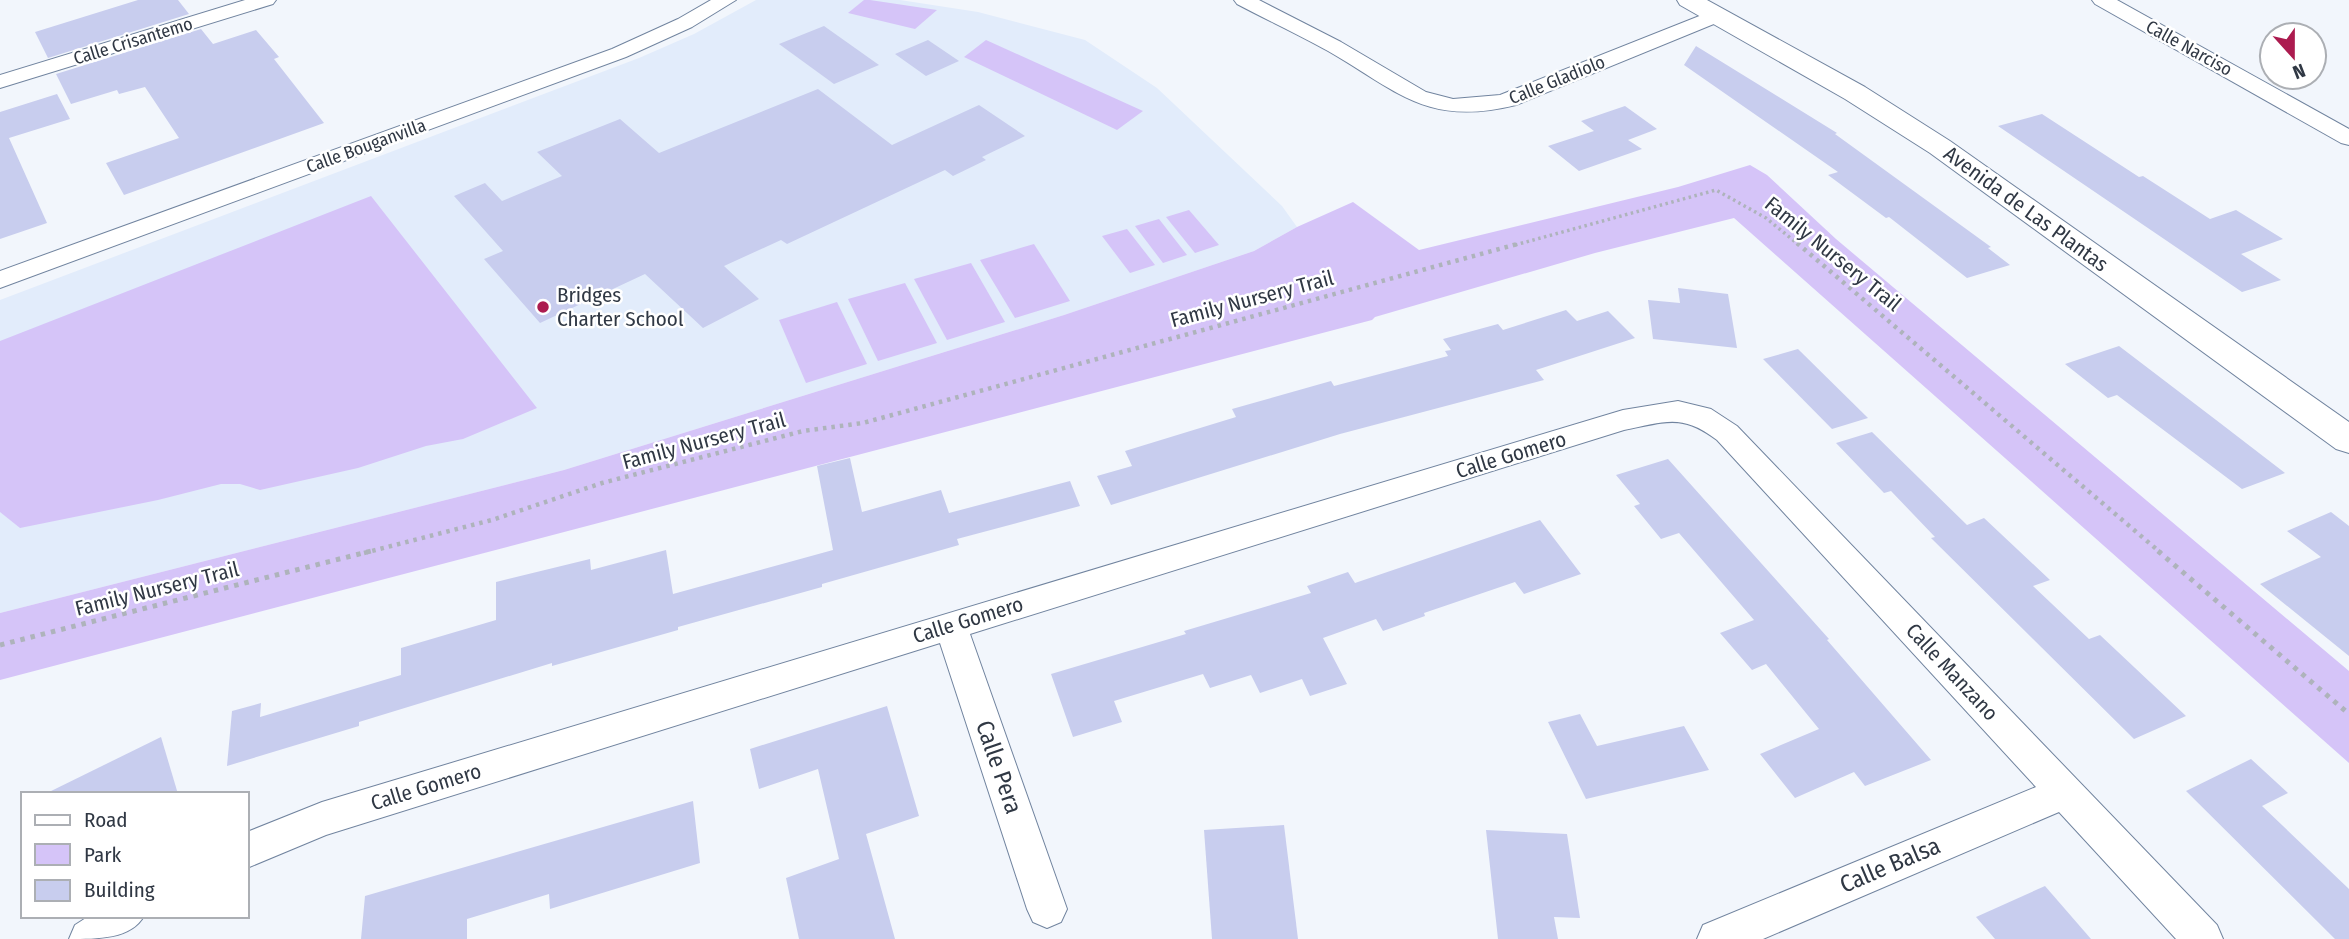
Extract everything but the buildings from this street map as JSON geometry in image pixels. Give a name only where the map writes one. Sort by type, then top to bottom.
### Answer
[{"type":"street","name":"Calle Crisantemo","points":[[0,82],[266,0]]},
{"type":"street","name":"Calle Bouganvilla","points":[[0,280],[619,53],[685,23],[726,0]]},
{"type":"street","name":"Calle Gladiolo","points":[[1244,0],[1312,35],[1418,97],[1453,106],[1492,104],[1508,100],[1719,15]]},
{"type":"street","name":"Avenida de Las Plantas","points":[[1689,0],[1855,93],[1940,147],[2349,440]]},
{"type":"street","name":"Calle Narciso","points":[[2102,0],[2349,138]]},
{"type":"street","name":"Calle Gomero","points":[[248,850],[322,819],[1623,421],[1681,410],[1695,412]]},
{"type":"street","name":"Calle Manzano","points":[[1695,412],[1712,420],[1756,462],[2203,939]]},
{"type":"street","name":"Calle Pera","points":[[951,626],[1046,909]]},
{"type":"street","name":"Calle Balsa","points":[[1717,939],[2064,792]]},
{"type":"street","points":[[89,939],[122,918]]},
{"type":"path","name":"Family Nursery Trail","points":[[0,645],[492,520],[602,484],[803,431],[863,423],[1099,356],[1716,190],[1766,218],[1861,296],[2349,714]]},
{"type":"shaded area","name":"Bridges Charter School","points":[[756,0],[900,0],[978,12],[1085,40],[1157,88],[1282,206],[1297,227],[1254,251],[1064,315],[564,470],[0,613],[0,300],[639,58],[694,34]]},
{"type":"green space","points":[[864,0],[937,10],[915,29],[848,13]]},
{"type":"green space","points":[[986,40],[1143,111],[1117,130],[964,57]]},
{"type":"green space","points":[[1750,165],[1767,175],[1836,239],[2349,671],[2349,763],[1734,218],[1595,253],[1372,320],[0,680],[0,613],[564,470],[1064,315],[1254,251],[1297,227],[1353,202],[1419,250],[1678,187]]},
{"type":"green space","points":[[371,196],[537,408],[463,439],[426,446],[358,468],[260,490],[240,484],[221,484],[158,500],[20,528],[0,512],[0,341]]},
{"type":"green space","points":[[1189,210],[1219,245],[1195,253],[1166,217]]},
{"type":"green space","points":[[1159,219],[1187,255],[1163,263],[1135,226]]},
{"type":"green space","points":[[1127,229],[1155,265],[1130,273],[1102,236]]},
{"type":"green space","points":[[1034,244],[1070,301],[1015,318],[980,260]]},
{"type":"green space","points":[[971,263],[1005,322],[947,340],[914,279]]},
{"type":"green space","points":[[905,283],[937,343],[878,361],[848,299]]},
{"type":"green space","points":[[837,302],[867,364],[806,383],[779,320]]},
{"type":"place","name":"Bridges Charter School","points":[[543,307]]}]
